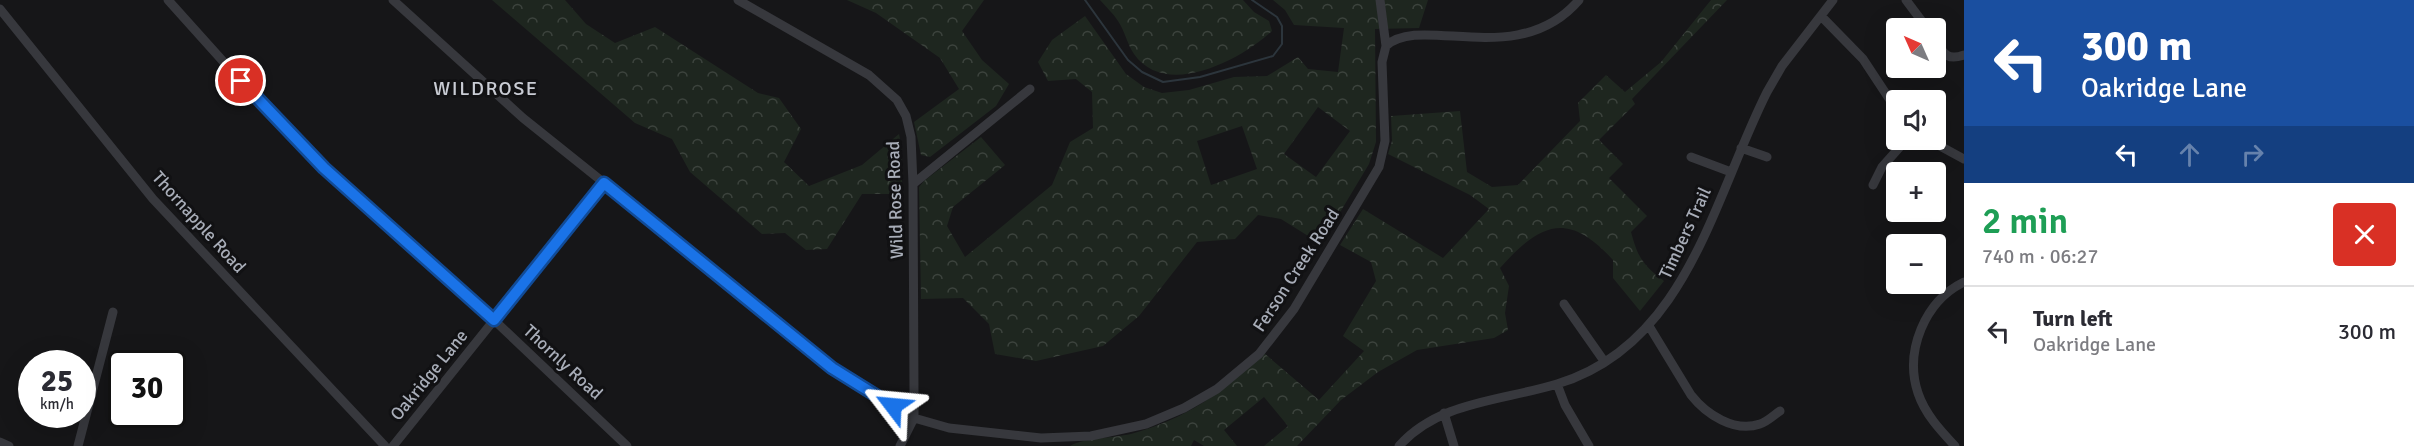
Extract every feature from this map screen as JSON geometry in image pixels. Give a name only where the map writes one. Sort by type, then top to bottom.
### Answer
[{"type":"street","name":"Thornly Road","points":[[168,0],[256,98],[324,168],[494,320],[627,446]]},
{"type":"street","name":"Ferson Creek Road","points":[[393,0],[478,80],[832,368],[914,418],[949,428],[1041,438],[1091,436],[1127,430],[1165,417],[1203,399],[1258,354],[1294,309],[1379,167],[1385,141],[1382,62],[1386,46],[1380,0]]},
{"type":"street","name":"Wild Rose Road","points":[[738,0],[885,86],[897,100],[906,116],[911,137],[913,184],[914,418]]},
{"type":"street","points":[[1386,46],[1405,37],[1484,39],[1521,34],[1553,22],[1579,0]]},
{"type":"street","name":"Timbers Trail","points":[[1399,446],[1424,423],[1444,413],[1557,384],[1590,371],[1649,326],[1682,282],[1767,92],[1782,66],[1833,0]]},
{"type":"street","points":[[1906,0],[1920,18]]},
{"type":"street","name":"Thornapple Road","points":[[0,9],[153,199],[385,446]]},
{"type":"street","points":[[1821,16],[1859,54],[1886,94]]},
{"type":"street","points":[[1946,56],[1953,59],[1964,56]]},
{"type":"street","points":[[913,184],[1030,89]]},
{"type":"street","points":[[1741,148],[1767,156]]},
{"type":"street","points":[[1946,149],[1964,159]]},
{"type":"street","points":[[1873,185],[1882,167],[1897,150]]},
{"type":"street","points":[[1691,157],[1731,172]]},
{"type":"street","name":"Oakridge Lane","points":[[393,446],[604,183]]},
{"type":"street","points":[[1955,446],[1926,411],[1917,392],[1914,351],[1918,333],[1941,297],[1964,282]]},
{"type":"street","points":[[1564,304],[1604,361]]},
{"type":"street","points":[[78,446],[112,312]]},
{"type":"street","points":[[1649,326],[1691,395],[1713,416],[1743,426],[1760,424],[1780,411]]},
{"type":"street","points":[[1557,384],[1565,405],[1589,446]]},
{"type":"street","points":[[1444,413],[1454,446]]},
{"type":"street","points":[[900,446],[914,418]]},
{"type":"street","points":[[0,442],[9,446]]},
{"type":"green space","points":[[492,0],[565,0],[586,24],[615,43],[655,27],[758,93],[779,98],[801,129],[784,162],[809,186],[862,165],[899,134],[902,150],[902,194],[862,194],[827,249],[806,250],[785,233],[762,234],[690,172],[672,139],[635,123]]},
{"type":"green space","points":[[847,0],[984,0],[962,31],[982,60],[1009,84],[996,106],[930,157],[921,155],[914,122],[959,89],[940,58],[876,13]]},
{"type":"green space","points":[[1100,0],[1243,0],[1254,12],[1269,21],[1272,31],[1259,42],[1224,63],[1184,74],[1165,74],[1148,67],[1134,54],[1118,21]]},
{"type":"green space","points":[[1273,0],[1428,0],[1419,28],[1375,29],[1376,142],[1369,164],[1321,244],[1281,219],[1258,215],[1235,239],[1197,242],[1139,316],[1103,346],[1036,361],[995,354],[989,324],[963,298],[921,299],[919,187],[924,181],[981,137],[1005,165],[953,207],[947,226],[965,257],[1052,185],[1070,142],[1093,128],[1092,92],[1076,79],[1048,81],[1038,62],[1052,40],[1085,16],[1126,74],[1144,87],[1162,93],[1189,90],[1234,77],[1267,76],[1298,57],[1308,69],[1338,72],[1344,28],[1294,25],[1285,10]],"holes":[[[1318,107],[1350,131],[1316,177],[1284,154]],[[1242,126],[1257,169],[1211,185],[1197,141]]]},
{"type":"green space","points":[[1711,0],[1727,0],[1632,99],[1635,104],[1599,140],[1623,164],[1609,178],[1647,216],[1631,232],[1642,260],[1664,281],[1640,311],[1613,278],[1613,260],[1597,244],[1582,234],[1568,229],[1555,228],[1528,241],[1500,268],[1509,286],[1505,313],[1508,330],[1494,338],[1417,350],[1378,372],[1341,400],[1297,446],[1264,446],[1288,426],[1264,397],[1224,430],[1237,446],[1204,446],[1194,440],[1191,446],[1070,446],[1090,440],[1131,434],[1187,412],[1219,392],[1264,353],[1319,400],[1364,351],[1343,336],[1376,281],[1371,262],[1340,245],[1363,209],[1443,258],[1489,209],[1470,195],[1388,154],[1392,141],[1391,116],[1460,111],[1467,172],[1492,187],[1518,185],[1580,121],[1578,103],[1606,75],[1625,92],[1661,62]]},
{"type":"waterway","points":[[1085,0],[1128,60],[1142,72],[1163,82],[1200,77],[1273,56],[1282,44],[1282,26],[1277,17],[1252,0]]},
{"type":"district","name":"WILDROSE","points":[[486,88]]},
{"type":"route","points":[[241,81],[324,168],[494,320],[604,183],[832,368],[893,406]]}]
